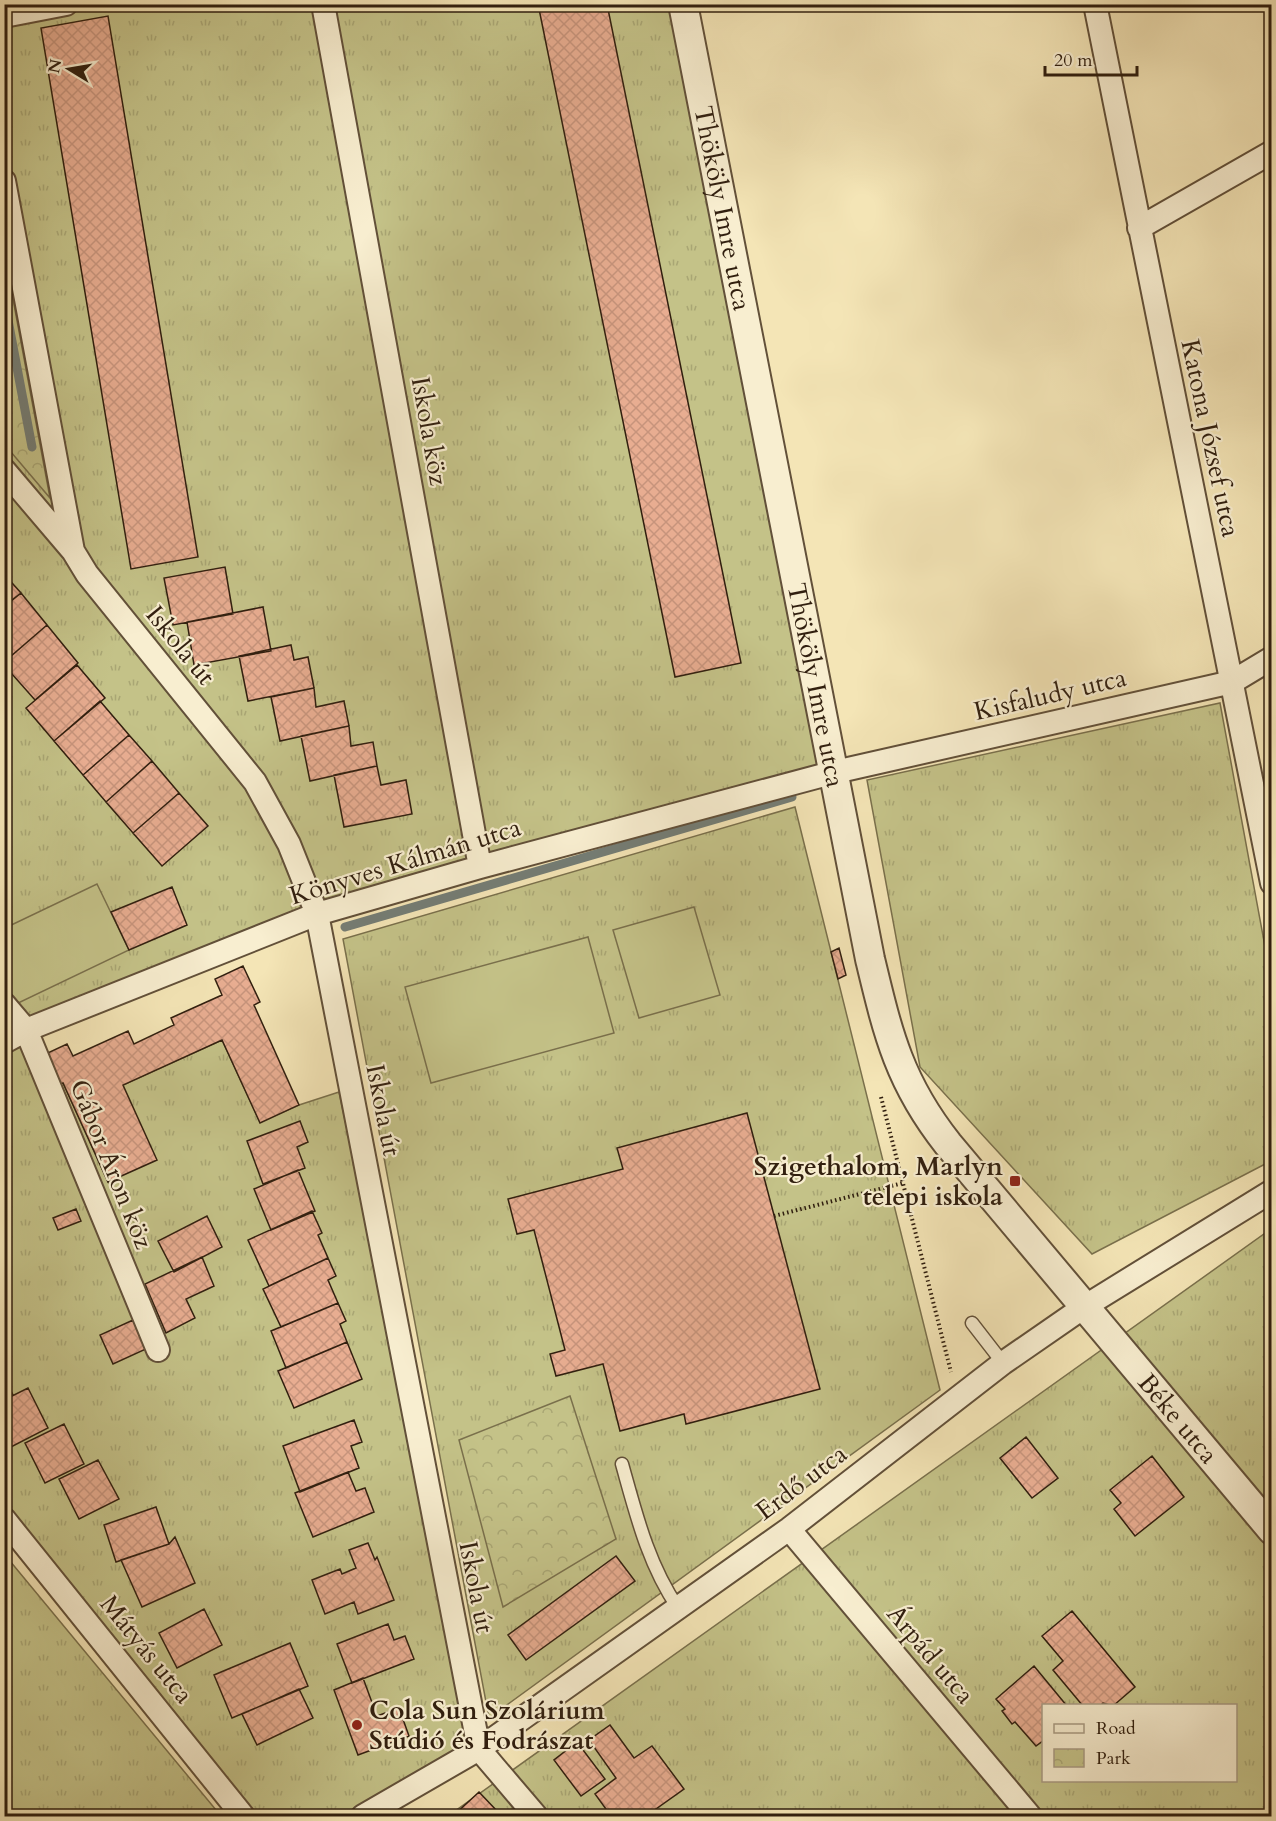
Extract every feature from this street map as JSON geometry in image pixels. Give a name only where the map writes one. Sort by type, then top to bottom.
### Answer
[{"type":"street","points":[[4,16],[66,4]]},
{"type":"street","name":"Iskola köz","points":[[323,4],[480,867]]},
{"type":"street","name":"Thököly Imre utca","points":[[683,4],[870,959],[885,1021],[913,1095],[948,1144],[1084,1307]]},
{"type":"street","name":"Katona József utca","points":[[1095,4],[1272,883]]},
{"type":"street","points":[[1139,228],[1272,152]]},
{"type":"street","name":"Iskola út","points":[[4,181],[73,551]]},
{"type":"street","name":"Iskola út","points":[[4,470],[73,551],[87,573],[255,782],[289,844],[317,914],[479,1749]]},
{"type":"street","name":"Kisfaludy utca","points":[[835,772],[1232,682],[1272,658]]},
{"type":"street","name":"Könyves Kálmán utca","points":[[4,1042],[26,1030],[317,914],[480,867],[835,772]]},
{"type":"street","name":"Gábor Áron köz","points":[[4,1004],[26,1030],[158,1350]]},
{"type":"street","name":"Erdő utca","points":[[363,1816],[479,1749],[789,1529],[1004,1363],[1084,1307],[1272,1191]]},
{"type":"street","name":"Béke utca","points":[[1084,1307],[1272,1530]]},
{"type":"street","name":"Mátyás utca","points":[[4,1519],[243,1816]]},
{"type":"street","name":"Árpád utca","points":[[789,1529],[1030,1816]]},
{"type":"street","points":[[479,1749],[536,1816]]},
{"type":"lane","points":[[972,1323],[1004,1363]]},
{"type":"lane","points":[[622,1464],[644,1542],[665,1590],[678,1608]]},
{"type":"path","points":[[774,1216],[903,1183]]},
{"type":"green space","points":[[66,4],[683,5],[835,772],[480,867],[26,1030],[63,1083],[108,1182],[123,1085],[222,1040],[260,1122],[299,1105],[339,1092],[479,1749],[354,1816],[242,1816],[5,1522],[4,16]]},
{"type":"green space","points":[[5,256],[50,498],[5,445]]},
{"type":"green space","points":[[1220,703],[1271,979],[1271,1161],[1092,1254],[920,1067],[867,780]]},
{"type":"green space","points":[[795,807],[940,1390],[489,1718],[343,939]]},
{"type":"green space","points":[[97,884],[129,950],[12,1006],[5,990],[5,928]]},
{"type":"green space","points":[[694,907],[720,995],[639,1018],[613,930]]},
{"type":"green space","points":[[588,937],[614,1033],[431,1083],[405,987]]},
{"type":"green space","points":[[1271,1229],[1271,1816],[448,1816]]},
{"type":"green space","points":[[570,1396],[616,1539],[503,1607],[459,1440]]},
{"type":"green space","points":[[5,1555],[221,1816],[5,1816]]},
{"type":"building","points":[[538,4],[607,4],[741,663],[675,677]]},
{"type":"building","points":[[108,16],[198,557],[131,569],[41,28]]},
{"type":"building","points":[[225,567],[233,614],[173,625],[164,578]]},
{"type":"building","points":[[4,574],[21,593],[4,606]]},
{"type":"building","points":[[21,593],[47,625],[10,657],[4,651],[4,607]]},
{"type":"building","points":[[263,607],[271,651],[194,665],[187,622]]},
{"type":"building","points":[[47,625],[78,663],[35,700],[4,665],[4,662]]},
{"type":"building","points":[[291,645],[294,660],[308,657],[314,688],[248,701],[239,656]]},
{"type":"building","points":[[77,665],[105,698],[54,741],[26,708]]},
{"type":"building","points":[[314,688],[316,707],[344,701],[349,726],[280,741],[271,697]]},
{"type":"building","points":[[100,701],[129,735],[83,775],[54,741]]},
{"type":"building","points":[[349,726],[351,746],[373,742],[377,766],[310,781],[301,736]]},
{"type":"building","points":[[129,735],[152,761],[106,802],[83,775]]},
{"type":"building","points":[[152,761],[179,793],[133,833],[106,802]]},
{"type":"building","points":[[377,766],[381,785],[406,780],[412,814],[344,827],[334,775]]},
{"type":"building","points":[[179,793],[208,826],[162,866],[133,833]]},
{"type":"building","points":[[172,887],[187,925],[129,950],[111,912]]},
{"type":"building","points":[[839,948],[846,975],[838,979],[831,952]]},
{"type":"building","points":[[243,966],[260,1002],[254,1005],[299,1105],[260,1123],[222,1040],[123,1085],[157,1160],[108,1182],[63,1083],[53,1087],[39,1057],[67,1044],[73,1056],[128,1031],[134,1044],[174,1025],[171,1018],[222,995],[215,979]]},
{"type":"building","points":[[747,1113],[820,1389],[686,1424],[684,1414],[620,1431],[603,1364],[556,1376],[550,1354],[565,1350],[534,1230],[517,1234],[508,1199],[623,1169],[617,1148]]},
{"type":"building","points":[[300,1121],[308,1142],[297,1147],[305,1168],[263,1184],[247,1141]]},
{"type":"building","points":[[298,1170],[315,1211],[271,1230],[254,1189]]},
{"type":"building","points":[[76,1209],[81,1221],[58,1230],[53,1218]]},
{"type":"building","points":[[312,1211],[322,1233],[318,1235],[328,1258],[269,1286],[248,1240]]},
{"type":"building","points":[[207,1216],[222,1247],[174,1272],[158,1241]]},
{"type":"building","points":[[202,1257],[214,1286],[186,1299],[195,1318],[166,1333],[145,1284]]},
{"type":"building","points":[[328,1258],[336,1276],[328,1280],[338,1303],[281,1327],[263,1289]]},
{"type":"building","points":[[338,1303],[346,1321],[340,1324],[347,1342],[286,1368],[271,1331]]},
{"type":"building","points":[[133,1320],[146,1349],[113,1364],[100,1335]]},
{"type":"building","points":[[347,1342],[362,1379],[294,1408],[278,1371]]},
{"type":"building","points":[[4,1377],[13,1395],[4,1400]]},
{"type":"building","points":[[28,1388],[48,1428],[9,1448],[4,1438],[4,1400]]},
{"type":"building","points":[[354,1420],[362,1442],[351,1446],[359,1468],[300,1492],[283,1446]]},
{"type":"building","points":[[64,1424],[84,1464],[45,1483],[25,1443]]},
{"type":"building","points":[[1026,1437],[1058,1478],[1032,1498],[1000,1458]]},
{"type":"building","points":[[1152,1456],[1184,1497],[1135,1536],[1114,1509],[1121,1503],[1110,1490]]},
{"type":"building","points":[[98,1460],[119,1499],[79,1519],[59,1479]]},
{"type":"building","points":[[348,1472],[356,1491],[365,1488],[374,1512],[313,1537],[295,1493]]},
{"type":"building","points":[[156,1507],[169,1544],[116,1562],[104,1525]]},
{"type":"building","points":[[175,1537],[195,1583],[142,1607],[121,1560],[169,1544]]},
{"type":"building","points":[[368,1543],[375,1560],[377,1557],[394,1600],[358,1614],[354,1602],[325,1614],[312,1580],[340,1569],[342,1574],[356,1568],[349,1550]]},
{"type":"building","points":[[616,1556],[635,1581],[526,1660],[508,1635]]},
{"type":"building","points":[[204,1609],[222,1645],[177,1668],[159,1633]]},
{"type":"building","points":[[1072,1611],[1135,1687],[1115,1704],[1081,1704],[1053,1670],[1063,1661],[1042,1636]]},
{"type":"building","points":[[388,1624],[394,1640],[405,1636],[414,1659],[352,1683],[337,1644]]},
{"type":"building","points":[[290,1643],[308,1686],[232,1718],[214,1675]]},
{"type":"building","points":[[1034,1666],[1065,1704],[1042,1704],[1042,1742],[1036,1746],[1015,1722],[1012,1724],[1002,1711],[1005,1709],[996,1699]]},
{"type":"building","points":[[363,1678],[377,1716],[399,1708],[409,1736],[358,1755],[334,1690]]},
{"type":"building","points":[[299,1689],[313,1718],[257,1745],[242,1714]]},
{"type":"building","points":[[610,1725],[634,1758],[652,1746],[684,1789],[646,1816],[611,1816],[595,1794],[616,1778],[589,1740]]},
{"type":"building","points":[[577,1742],[605,1779],[581,1796],[554,1760]]},
{"type":"building","points":[[479,1792],[498,1812],[494,1816],[453,1816]]},
{"type":"waterway","points":[[4,299],[32,447]]},
{"type":"waterway","points":[[345,927],[792,797]]},
{"type":"place","name":"Szigethalom, Marlyn telepi iskola","points":[[1015,1181]]},
{"type":"place","name":"Cola Sun Szolárium Stúdió és Fodrászat","points":[[357,1725]]}]
